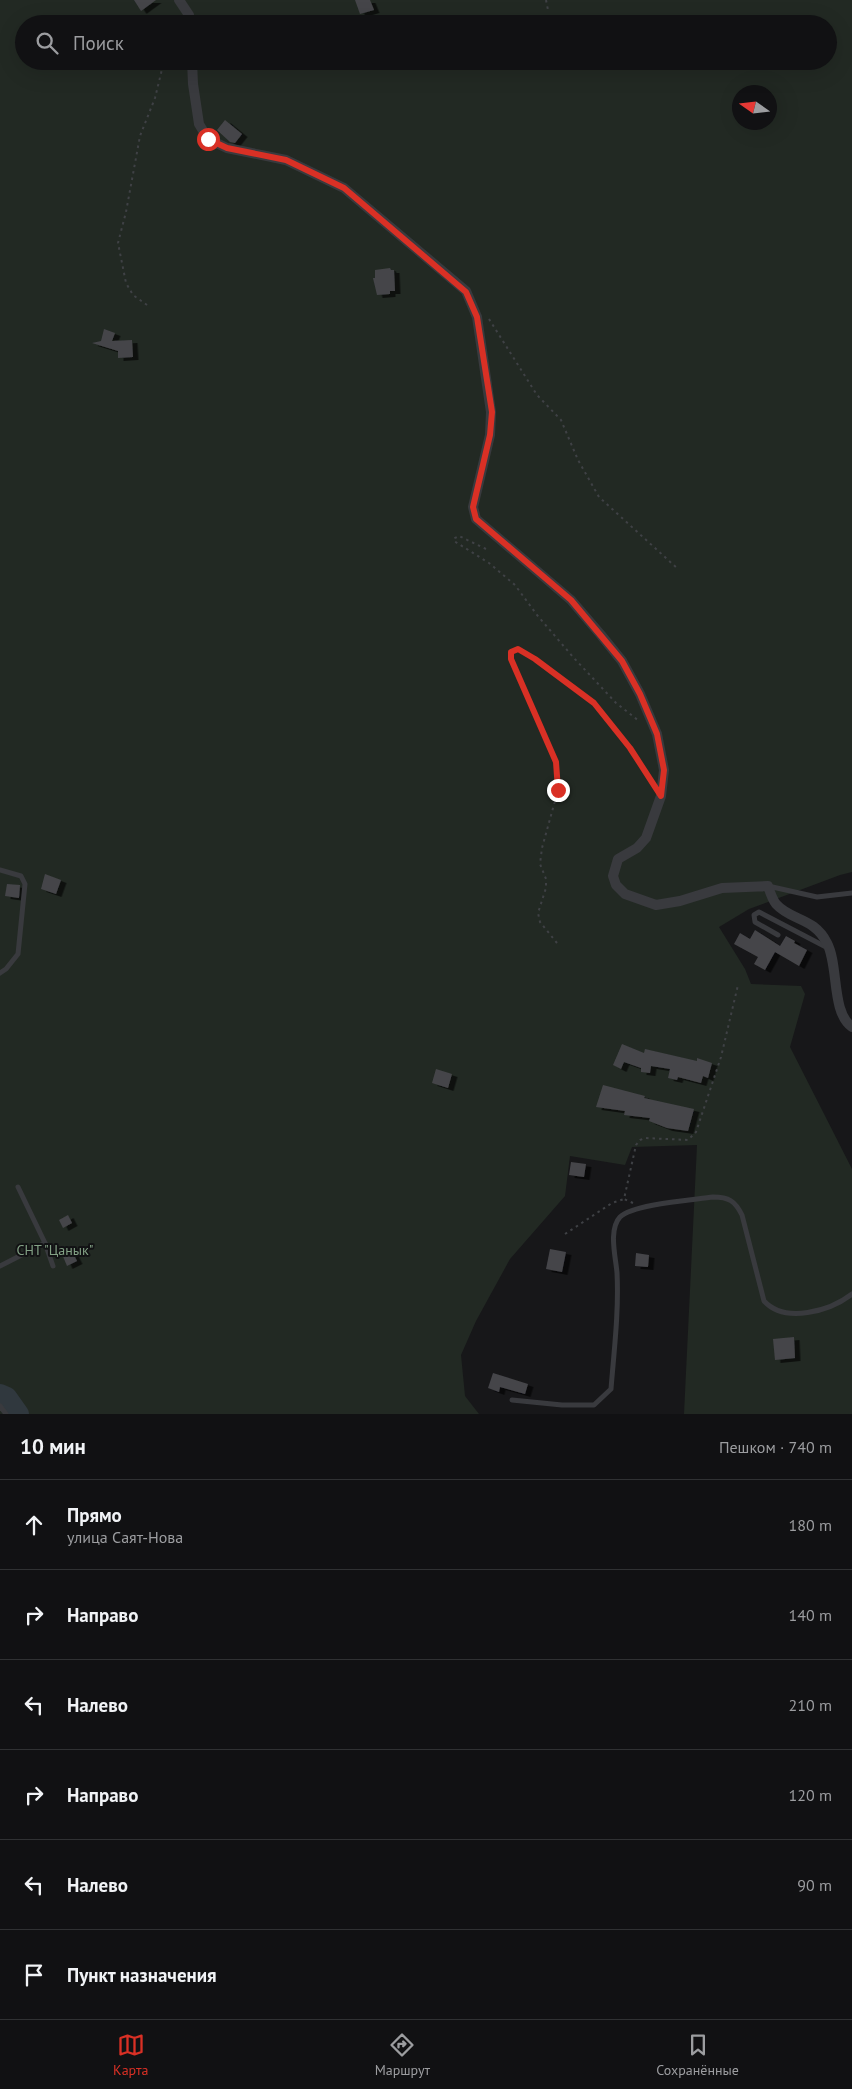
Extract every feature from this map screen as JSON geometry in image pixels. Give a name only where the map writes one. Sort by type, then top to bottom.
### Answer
[{"type":"street","points":[[179,0],[189,15]]},
{"type":"street","points":[[192,70],[192,84],[199,124],[208,139],[227,148],[286,160],[344,188],[466,292],[477,317],[492,412],[490,435],[473,507],[476,519],[571,600],[601,635],[622,661],[640,694],[657,734],[664,770],[661,796],[646,838],[637,848],[618,859],[613,876],[616,885],[625,894],[656,905],[680,901],[722,888],[768,886],[776,904],[816,928],[824,936],[831,950],[839,1006],[847,1023],[852,1027]]},
{"type":"lane","points":[[0,870],[20,876],[25,884],[18,954],[6,969],[0,973]]},
{"type":"lane","points":[[768,886],[817,897],[852,893]]},
{"type":"lane","points":[[778,935],[755,922],[754,915],[759,912],[831,950]]},
{"type":"lane","points":[[18,1187],[54,1266]]},
{"type":"lane","points":[[512,1400],[562,1405],[594,1405],[611,1389],[616,1334],[617,1275],[613,1237],[619,1218],[633,1209],[713,1196],[725,1197],[736,1203],[742,1215],[764,1301],[771,1309],[800,1314],[827,1307],[852,1294]]},
{"type":"lane","points":[[0,1266],[45,1243]]},
{"type":"lane","points":[[0,1406],[6,1414]]},
{"type":"path","points":[[546,0],[548,10]]},
{"type":"path","points":[[147,305],[132,295],[126,283],[118,243],[126,212],[140,136],[155,98],[162,70]]},
{"type":"path","points":[[485,314],[537,395],[561,420],[578,460],[599,497],[678,569]]},
{"type":"path","points":[[486,549],[459,536],[454,541],[489,563],[515,585],[537,615],[616,703],[657,734]]},
{"type":"path","points":[[556,943],[540,922],[538,913],[546,888],[546,879],[540,864],[542,848],[558,790],[556,762],[511,659],[511,652],[518,649],[535,659],[594,703],[630,748],[661,796]]},
{"type":"path","points":[[624,1199],[636,1145],[640,1140],[645,1138],[688,1140],[696,1132],[721,1057],[738,985]]},
{"type":"path","points":[[565,1234],[612,1203],[624,1199],[644,1207]]},
{"type":"green space","name":"СНТ \"Цанык\"","points":[[0,0],[852,0],[852,872],[749,909],[719,927],[745,969],[751,984],[801,986],[805,994],[790,1047],[852,1169],[852,1414],[684,1414],[697,1145],[632,1147],[625,1165],[570,1156],[565,1196],[510,1259],[476,1321],[461,1355],[465,1396],[479,1414],[0,1414]]},
{"type":"building","points":[[134,0],[156,0],[141,11]]},
{"type":"building","points":[[355,0],[370,0],[374,10],[360,14]]},
{"type":"building","points":[[225,120],[242,134],[235,143],[230,142],[217,130]]},
{"type":"building","points":[[390,268],[394,270],[395,291],[390,291],[390,294],[377,295],[373,278],[375,278],[375,270]]},
{"type":"building","points":[[104,329],[115,333],[112,341],[132,340],[133,357],[118,358],[118,351],[92,343],[101,341]]},
{"type":"building","points":[[45,874],[61,880],[56,894],[41,889]]},
{"type":"building","points":[[7,884],[20,885],[19,898],[5,896]]},
{"type":"building","points":[[755,930],[780,946],[786,936],[807,950],[799,966],[775,952],[765,970],[754,964],[758,957],[734,944],[740,933],[750,939]]},
{"type":"building","points":[[622,1044],[644,1053],[645,1049],[697,1061],[697,1058],[712,1063],[708,1078],[703,1076],[701,1083],[678,1077],[677,1080],[668,1078],[670,1069],[651,1066],[650,1073],[641,1072],[641,1068],[624,1062],[621,1069],[613,1065]]},
{"type":"building","points":[[436,1069],[452,1074],[448,1088],[432,1083]]},
{"type":"building","points":[[603,1085],[645,1096],[644,1098],[694,1109],[688,1131],[667,1128],[649,1121],[650,1118],[624,1115],[625,1111],[596,1107]]},
{"type":"building","points":[[571,1162],[586,1164],[584,1177],[569,1175]]},
{"type":"building","points":[[68,1215],[72,1223],[63,1228],[59,1220]]},
{"type":"building","points":[[71,1249],[77,1261],[67,1266],[62,1254]]},
{"type":"building","points":[[550,1249],[566,1252],[562,1272],[546,1269]]},
{"type":"building","points":[[636,1253],[649,1255],[648,1267],[635,1266]]},
{"type":"building","points":[[794,1337],[795,1358],[775,1360],[773,1339]]},
{"type":"building","points":[[493,1373],[528,1384],[525,1394],[500,1387],[499,1392],[488,1388]]},
{"type":"waterway","points":[[0,1394],[7,1397],[19,1414]]},
{"type":"route","points":[[208,139],[227,148],[286,160],[344,188],[466,292],[477,317],[492,412],[490,435],[473,507],[476,519],[571,600],[622,661],[640,694],[657,734],[664,770],[661,796],[630,748],[594,703],[535,659],[518,649],[511,652],[511,659],[556,762],[558,790]]}]
